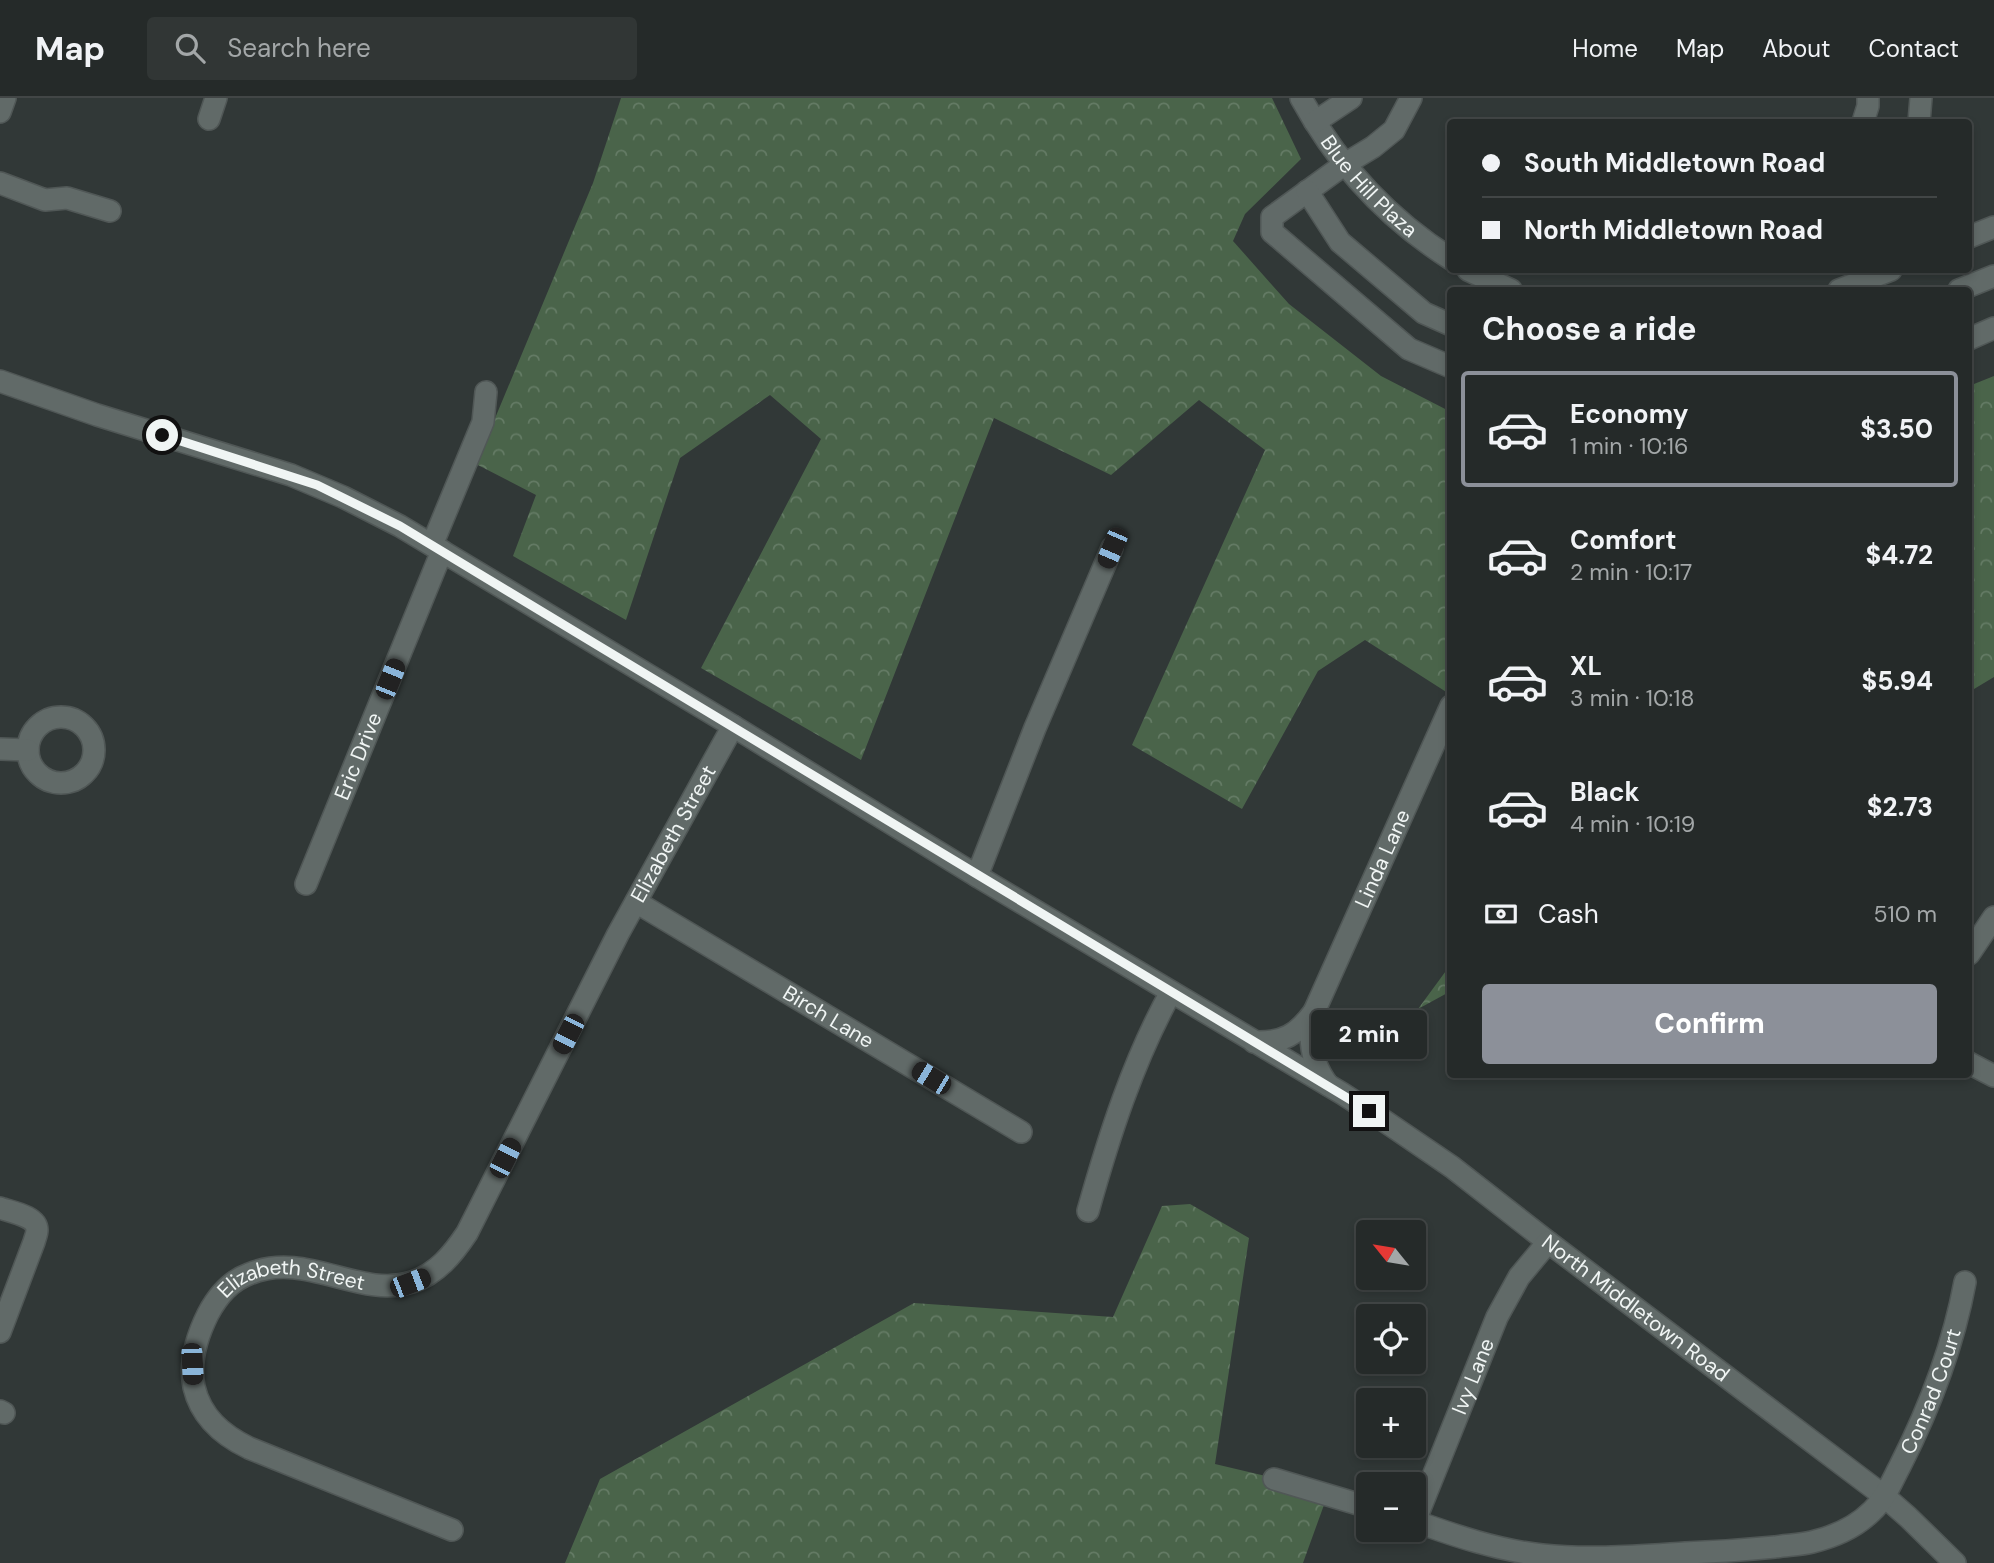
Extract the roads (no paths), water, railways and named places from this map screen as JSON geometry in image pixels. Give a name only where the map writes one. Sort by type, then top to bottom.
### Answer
[{"type":"street","points":[[0,112],[5,98]]},
{"type":"street","points":[[209,119],[216,98]]},
{"type":"street","name":"Blue Hill Plaza","points":[[1301,98],[1345,164],[1386,210],[1416,236],[1447,256]]},
{"type":"street","points":[[1315,122],[1351,98]]},
{"type":"street","points":[[1411,98],[1394,130],[1272,218],[1272,232],[1409,349],[1447,365]]},
{"type":"street","points":[[1864,119],[1868,98]]},
{"type":"street","points":[[1919,119],[1921,98]]},
{"type":"street","points":[[0,183],[45,200],[67,198],[110,211]]},
{"type":"street","points":[[1307,191],[1340,242],[1424,313],[1447,323]]},
{"type":"street","points":[[1972,236],[1994,227]]},
{"type":"street","points":[[1474,273],[1505,287]]},
{"type":"street","points":[[1966,287],[1994,276]]},
{"type":"street","points":[[1848,287],[1876,277]]},
{"type":"street","points":[[1972,338],[1994,328]]},
{"type":"street","name":"North Middletown Road","points":[[0,381],[317,485],[372,511],[437,548],[733,726],[1397,1129],[1452,1167],[1884,1496],[1955,1563]]},
{"type":"street","name":"Eric Drive","points":[[306,884],[437,548],[483,422],[486,391]]},
{"type":"street","points":[[977,876],[1035,728],[1112,548]]},
{"type":"street","name":"Linda Lane","points":[[1254,1042],[1278,1041],[1289,1037],[1314,1012],[1447,715]]},
{"type":"street","name":"Elizabeth Street","points":[[452,1530],[249,1448],[219,1430],[199,1402],[194,1385],[192,1364],[196,1344],[214,1303],[227,1287],[264,1268],[301,1268],[391,1286],[426,1277],[442,1265],[467,1233],[618,934],[733,726]]},
{"type":"street","points":[[0,749],[28,750]]},
{"type":"street","name":"Birch Lane","points":[[636,902],[1021,1132]]},
{"type":"street","points":[[1972,950],[1994,917]]},
{"type":"street","points":[[1088,1211],[1122,1101],[1156,1020],[1171,992]]},
{"type":"street","name":"Linda Lane","points":[[1314,1012],[1310,1038],[1312,1051],[1320,1075],[1329,1087]]},
{"type":"street","points":[[1972,1065],[1994,1076]]},
{"type":"street","points":[[0,1208],[24,1216],[34,1222],[37,1230],[0,1332]]},
{"type":"street","name":"Ivy Lane","points":[[1426,1492],[1497,1317],[1518,1277],[1548,1242]]},
{"type":"street","name":"Conrad Court","points":[[1426,1526],[1493,1546],[1541,1555],[1589,1558],[1735,1551],[1810,1543],[1832,1536],[1873,1511],[1884,1496],[1921,1426],[1950,1347],[1965,1282]]},
{"type":"street","points":[[1274,1479],[1356,1503]]}]
